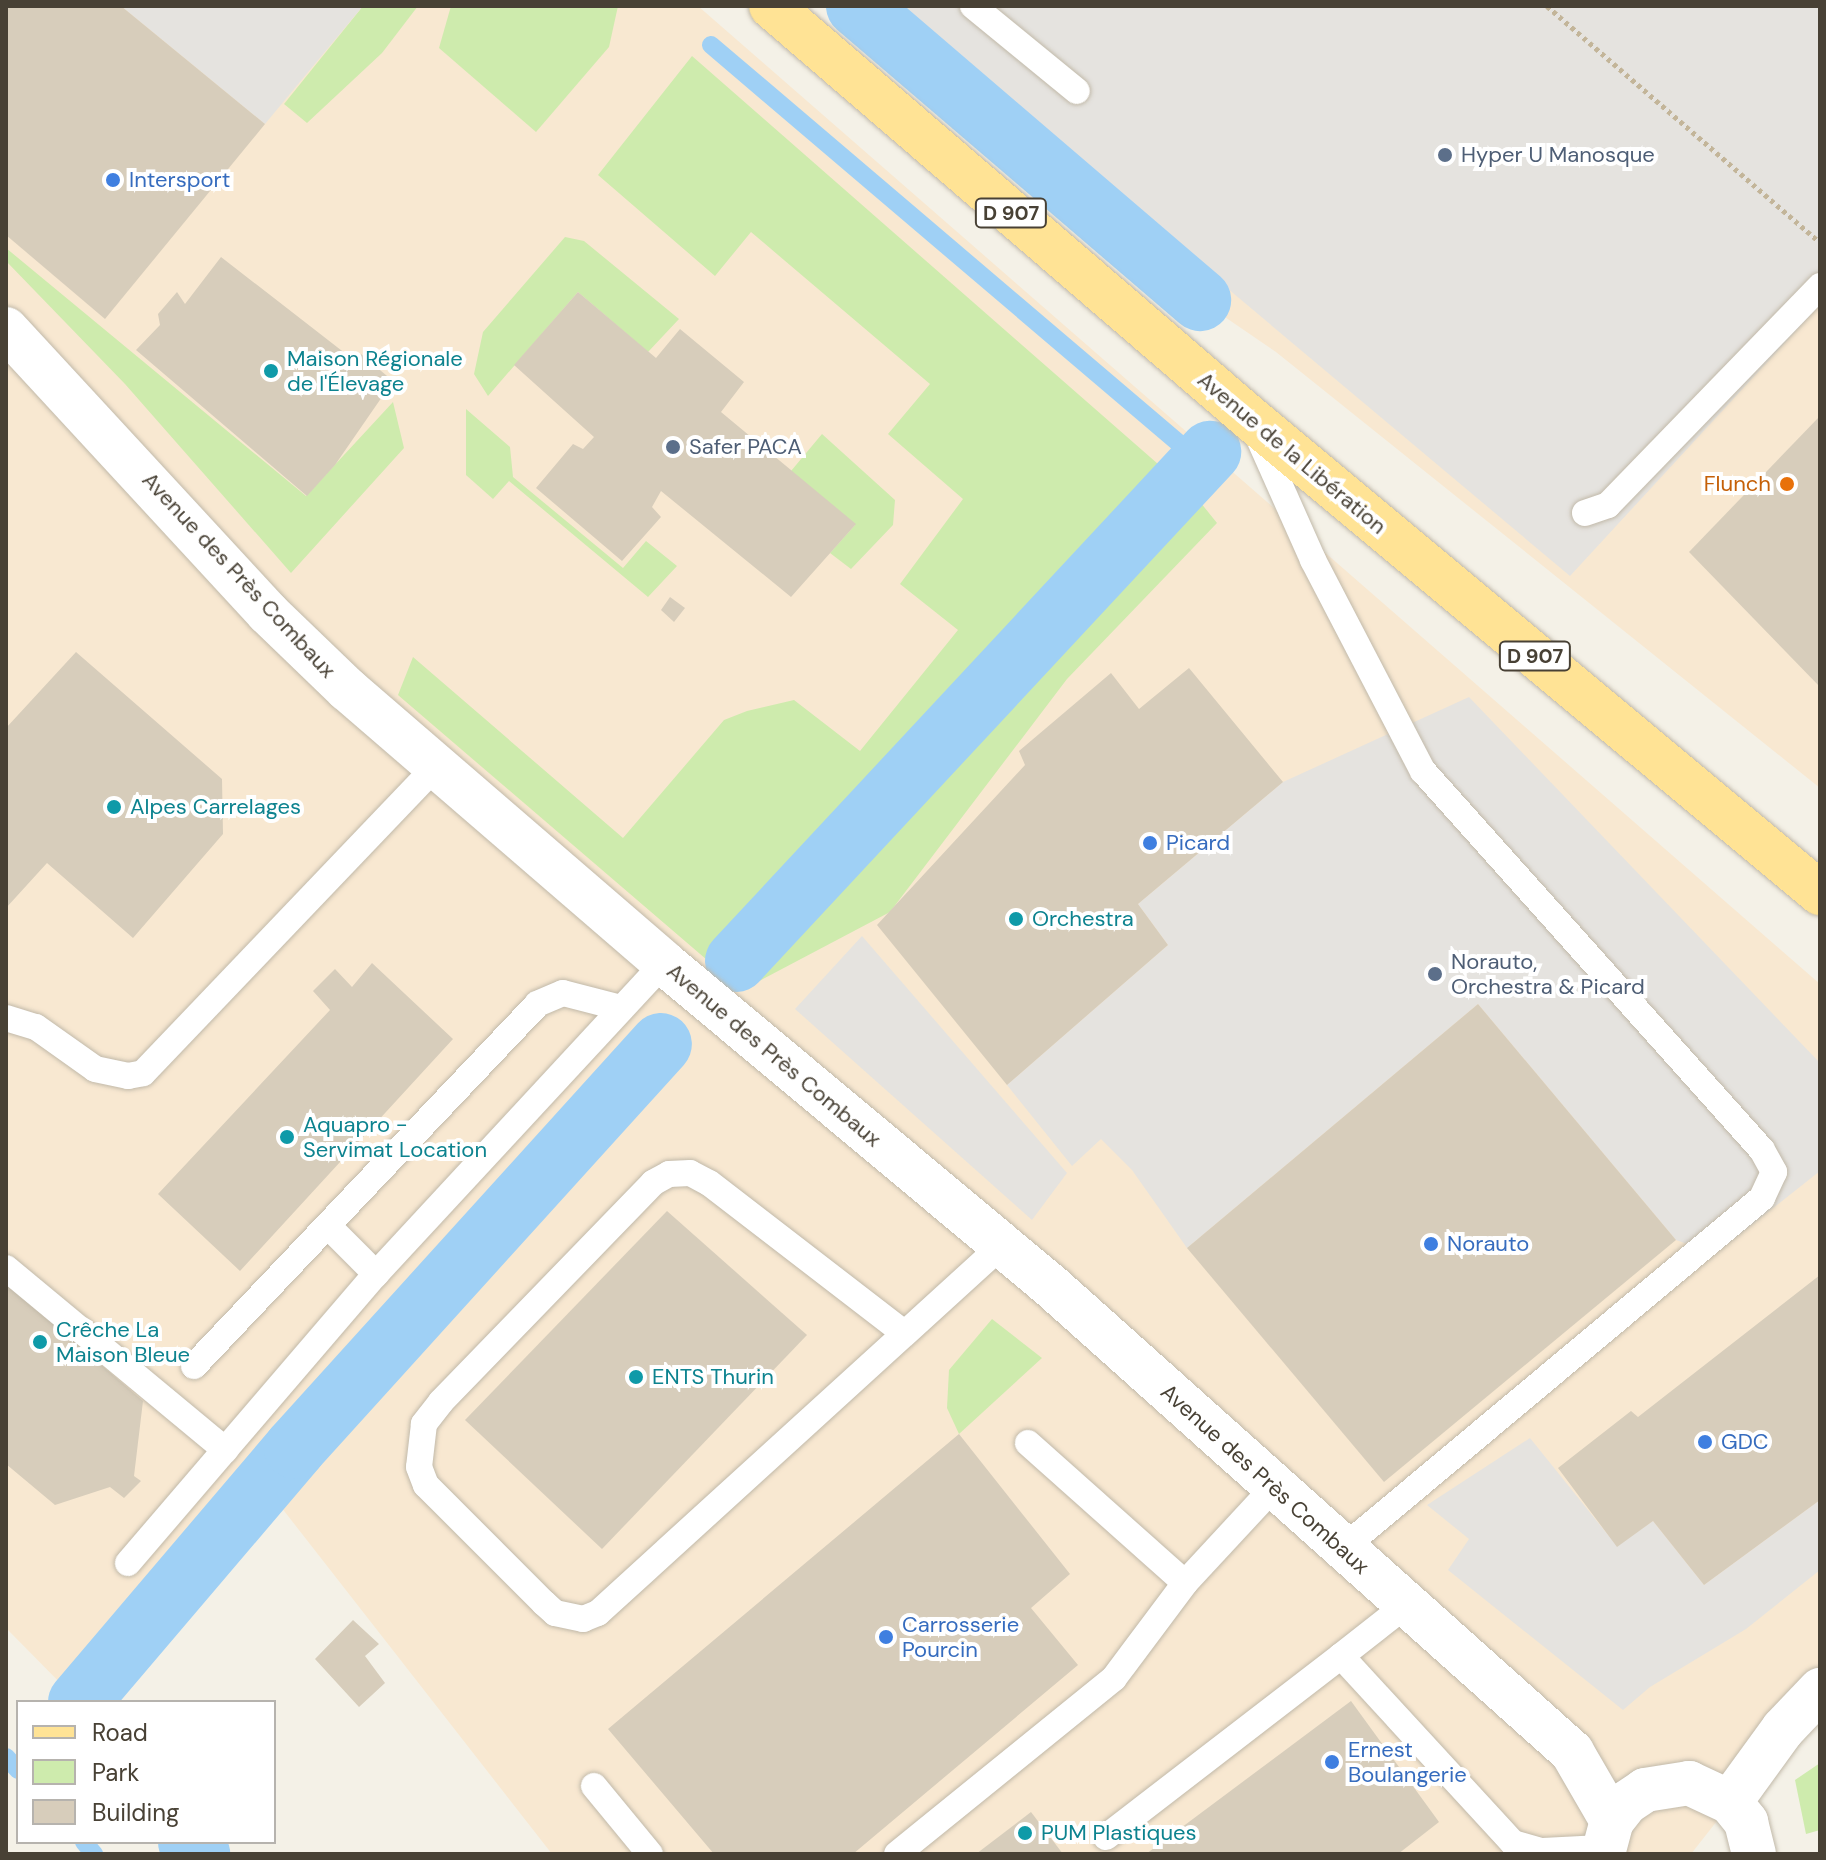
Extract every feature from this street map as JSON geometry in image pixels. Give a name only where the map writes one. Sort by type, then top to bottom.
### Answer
[{"type":"main road","name":"Avenue de la Libération","points":[[771,6],[1251,419],[1820,893]]},
{"type":"street","name":"Avenue des Près Combaux","points":[[6,329],[268,613],[436,766],[664,963],[1002,1245],[1272,1489],[1572,1752],[1666,1784],[1689,1783],[1730,1802]]},
{"type":"street","points":[[1754,1854],[1746,1822],[1730,1802],[1783,1729],[1820,1690]]},
{"type":"street","name":"Avenue des Près Combaux","points":[[1572,1752],[1606,1841]]},
{"type":"street","points":[[1606,1841],[1645,1790],[1666,1784]]},
{"type":"lane","points":[[973,6],[1077,91]]},
{"type":"lane","points":[[1585,513],[1608,505],[1820,286]]},
{"type":"lane","points":[[1251,419],[1395,726],[1423,771],[1762,1150],[1774,1172],[1762,1198],[1342,1549]]},
{"type":"lane","points":[[6,1018],[36,1027],[95,1069],[128,1076],[143,1073],[436,766]]},
{"type":"lane","points":[[128,1563],[376,1274],[664,963]]},
{"type":"lane","points":[[194,1366],[549,995],[563,993],[621,1008]]},
{"type":"lane","points":[[904,1333],[709,1183],[690,1173],[669,1174],[653,1183],[441,1402],[424,1424],[419,1467],[426,1485],[544,1603],[555,1613],[583,1619],[598,1613],[1002,1245]]},
{"type":"lane","points":[[328,1226],[376,1274]]},
{"type":"lane","points":[[6,1268],[225,1450]]},
{"type":"lane","points":[[1028,1443],[1185,1583]]},
{"type":"lane","points":[[897,1854],[1114,1678],[1185,1583],[1272,1489]]},
{"type":"lane","points":[[1106,1837],[1406,1605]]},
{"type":"lane","points":[[1341,1656],[1513,1843],[1541,1851],[1606,1841]]},
{"type":"lane","points":[[594,1786],[650,1854]]},
{"type":"path","points":[[1547,6],[1820,243]]},
{"type":"shaded area","points":[[6,6],[698,6],[1820,984],[1820,1690],[1691,1854],[552,1854],[274,1498],[81,1700],[77,1700],[6,1628]]},
{"type":"shaded area","points":[[121,6],[363,6],[265,124]]},
{"type":"shaded area","name":"Hyper U Manosque","points":[[843,6],[1820,6],[1820,788],[1276,352],[1200,300]]},
{"type":"shaded area","name":"Hyper U Manosque","points":[[891,6],[1820,6],[1820,305],[1570,576]]},
{"type":"shaded area","name":"Norauto, Orchestra & Picard","points":[[1469,697],[1820,1063],[1820,1171],[1715,1254],[1676,1240],[1478,1004],[1187,1248],[1132,1170],[1101,1139],[1072,1166],[1007,1085],[1168,945],[1138,904],[1283,782]]},
{"type":"shaded area","points":[[862,936],[1067,1173],[1032,1220],[795,1009]]},
{"type":"shaded area","points":[[1530,1438],[1617,1546],[1653,1521],[1704,1585],[1820,1500],[1820,1570],[1746,1629],[1650,1687],[1623,1710],[1448,1570],[1469,1539],[1427,1505]]},
{"type":"green space","points":[[363,6],[418,6],[382,53],[307,123],[284,104]]},
{"type":"green space","points":[[451,6],[618,6],[609,47],[536,132],[439,48]]},
{"type":"green space","points":[[692,56],[1158,464],[943,718],[954,730],[1188,487],[1217,523],[1067,679],[890,912],[742,990],[398,695],[413,657],[623,838],[724,720],[747,711],[794,700],[860,751],[958,630],[900,584],[963,499],[888,434],[930,384],[751,232],[715,276],[598,175]]},
{"type":"green space","points":[[565,237],[584,241],[679,319],[648,352],[578,292],[488,396],[474,374],[483,332]]},
{"type":"green space","points":[[6,248],[306,496],[393,402],[404,448],[291,573],[125,384],[6,261]]},
{"type":"green space","points":[[466,409],[510,447],[513,477],[623,568],[646,541],[677,566],[648,597],[509,481],[493,499],[466,475]]},
{"type":"green space","points":[[822,434],[895,500],[893,525],[851,569],[830,553],[855,525],[791,471]]},
{"type":"green space","points":[[654,1023],[687,1056],[322,1457],[287,1422]]},
{"type":"green space","points":[[992,1319],[1042,1358],[959,1434],[947,1408],[949,1370]]},
{"type":"green space","points":[[1820,1763],[1820,1830],[1806,1834],[1795,1780]]},
{"type":"building","name":"Intersport","points":[[6,6],[121,6],[265,124],[105,319],[6,235]]},
{"type":"building","name":"Maison Régionale de l'Élevage","points":[[221,257],[355,361],[361,354],[393,381],[335,465],[307,496],[136,350],[160,325],[158,314],[177,292],[185,304]]},
{"type":"building","name":"Safer PACA","points":[[578,292],[656,358],[680,329],[744,382],[721,412],[856,524],[791,597],[661,491],[652,507],[661,517],[622,561],[536,488],[573,444],[583,449],[594,437],[514,365]]},
{"type":"building","name":"Flunch","points":[[1820,416],[1820,687],[1689,552]]},
{"type":"building","points":[[670,597],[685,608],[674,622],[661,610]]},
{"type":"building","name":"Alpes Carrelages","points":[[76,652],[222,779],[223,834],[133,938],[47,863],[6,908],[6,728]]},
{"type":"building","points":[[1189,668],[1283,782],[1138,904],[1168,945],[1007,1085],[877,925],[1025,765],[1019,751],[1111,673],[1139,709]]},
{"type":"building","name":"Aquapro - Servimat Location","points":[[372,963],[453,1039],[240,1271],[158,1194],[330,1010],[313,991],[335,969],[352,987]]},
{"type":"building","name":"Norauto","points":[[1478,1004],[1676,1240],[1384,1482],[1187,1248]]},
{"type":"building","name":"ENTS Thurin","points":[[667,1211],[807,1335],[602,1549],[465,1420]]},
{"type":"building","name":"GDC","points":[[1820,1275],[1820,1500],[1704,1585],[1653,1521],[1617,1547],[1558,1468],[1631,1411],[1638,1417]]},
{"type":"building","name":"Crêche La Maison Bleue","points":[[6,1283],[143,1401],[134,1476],[141,1481],[124,1498],[110,1487],[55,1505],[6,1464]]},
{"type":"building","name":"Carrosserie Pourcin","points":[[959,1434],[1070,1574],[1031,1608],[1078,1665],[853,1854],[714,1854],[608,1729]]},
{"type":"building","points":[[353,1620],[379,1644],[365,1656],[385,1683],[359,1707],[315,1659]]},
{"type":"building","name":"Ernest Boulangerie","points":[[1351,1701],[1439,1822],[1398,1854],[1146,1854]]},
{"type":"building","name":"PUM Plastiques","points":[[1031,1812],[1063,1854],[976,1854]]},
{"type":"waterway","points":[[857,6],[1200,300]]},
{"type":"waterway","points":[[711,45],[1181,445],[1196,470]]},
{"type":"waterway","points":[[736,961],[1210,452]]},
{"type":"waterway","points":[[81,1700],[295,1448],[661,1044]]},
{"type":"waterway","points":[[6,1757],[16,1768]]},
{"type":"waterway","points":[[86,1844],[94,1854]]},
{"type":"waterway","points":[[191,1844],[199,1854]]},
{"type":"place","name":"Hyper U Manosque","points":[[1445,155]]},
{"type":"place","name":"Intersport","points":[[113,180]]},
{"type":"place","name":"Maison Régionale de l'Élevage","points":[[271,371]]},
{"type":"place","name":"Safer PACA","points":[[673,447]]},
{"type":"place","name":"Flunch","points":[[1787,484]]},
{"type":"place","name":"Alpes Carrelages","points":[[114,807]]},
{"type":"place","name":"Picard","points":[[1150,843]]},
{"type":"place","name":"Orchestra","points":[[1016,919]]},
{"type":"place","name":"Norauto, Orchestra & Picard","points":[[1435,974]]},
{"type":"place","name":"Aquapro - Servimat Location","points":[[287,1137]]},
{"type":"place","name":"Norauto","points":[[1431,1244]]},
{"type":"place","name":"Crêche La Maison Bleue","points":[[40,1342]]},
{"type":"place","name":"ENTS Thurin","points":[[636,1377]]},
{"type":"place","name":"GDC","points":[[1705,1442]]},
{"type":"place","name":"Carrosserie Pourcin","points":[[886,1637]]},
{"type":"place","name":"Ernest Boulangerie","points":[[1332,1762]]},
{"type":"place","name":"PUM Plastiques","points":[[1025,1833]]}]
